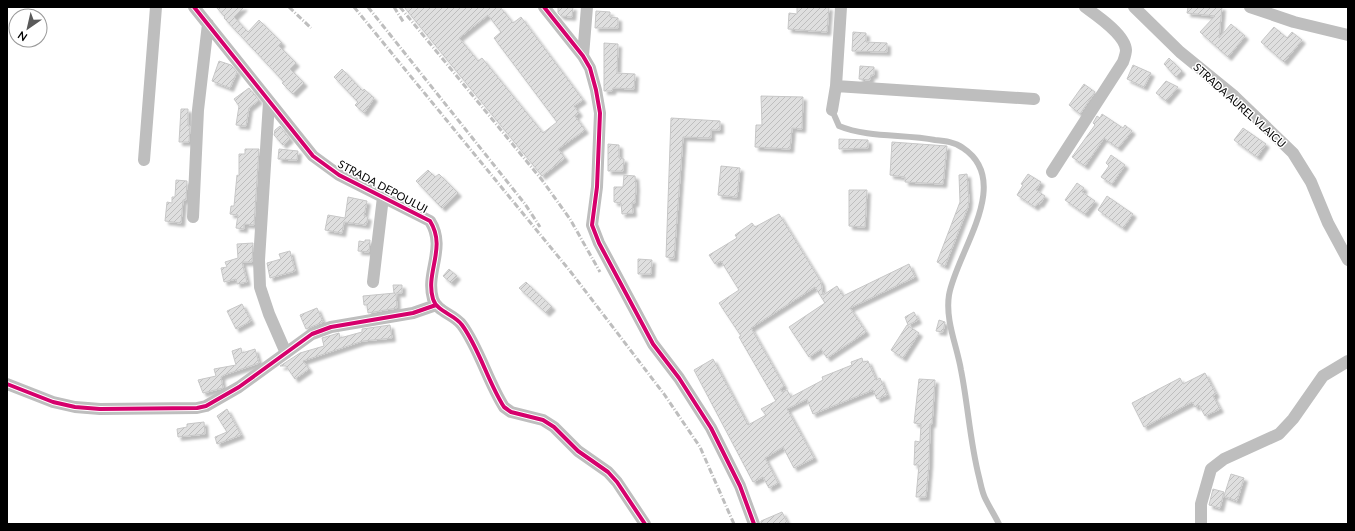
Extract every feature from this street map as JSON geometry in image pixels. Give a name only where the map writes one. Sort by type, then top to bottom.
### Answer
[{"type":"street","points":[[144,160],[156,7]]},
{"type":"street","name":"STRADA DEPOULUI","points":[[194,7],[313,156],[339,175],[430,221],[437,235],[432,281],[433,298],[436,305]]},
{"type":"street","points":[[544,7],[583,56],[590,68],[600,113],[597,187],[592,225],[612,270],[653,344],[678,378],[711,428],[740,486],[754,524]]},
{"type":"street","points":[[583,56],[587,7]]},
{"type":"street","points":[[832,110],[836,86],[841,7]]},
{"type":"street","points":[[1052,172],[1123,62],[1126,49],[1120,38],[1104,21],[1084,7]]},
{"type":"street","name":"STRADA AUREL VLAICU","points":[[1134,7],[1180,52],[1234,96],[1293,153],[1311,182],[1328,223],[1348,260]]},
{"type":"street","points":[[1250,7],[1294,22],[1348,35]]},
{"type":"street","points":[[193,217],[198,110],[208,24]]},
{"type":"street","points":[[836,86],[1034,99]]},
{"type":"street","points":[[269,102],[259,260],[260,287],[269,314],[286,353]]},
{"type":"street","points":[[373,282],[383,197]]},
{"type":"street","points":[[7,384],[41,398],[75,407],[100,409],[198,408],[206,406],[240,387],[312,334],[330,327],[413,313],[436,305],[462,325],[504,407],[511,412],[543,420],[554,427],[578,451],[608,472],[617,482],[645,524]]},
{"type":"street","points":[[1201,524],[1202,504],[1211,469],[1224,459],[1279,434],[1293,419],[1323,376],[1348,361]]},
{"type":"lane","points":[[832,110],[839,126],[853,131],[915,136],[952,143],[963,148],[977,160],[983,181],[984,194],[977,224],[960,262],[949,296],[950,321],[967,402],[973,452],[985,499],[999,524]]},
{"type":"building","points":[[216,7],[244,7],[234,17],[248,32],[259,20],[282,43],[279,46],[296,63],[290,69],[304,83],[293,94],[282,83],[284,82],[224,18],[225,17]]},
{"type":"building","points":[[404,7],[500,7],[513,23],[521,17],[583,100],[574,106],[579,113],[575,116],[585,130],[558,149],[565,158],[542,176]],"holes":[[[488,15],[501,32],[494,38],[557,122],[543,133],[482,58],[478,61],[459,38]]]},
{"type":"building","points":[[558,7],[573,7],[572,17],[561,16],[558,13]]},
{"type":"building","points":[[797,7],[829,7],[827,32],[788,29],[789,13],[797,14]]},
{"type":"building","points":[[1188,7],[1222,7],[1219,38],[1231,24],[1245,36],[1228,57],[1200,32],[1215,16],[1187,13]]},
{"type":"building","points":[[596,11],[610,12],[610,17],[618,18],[618,28],[595,28]]},
{"type":"building","points":[[1274,27],[1287,38],[1292,32],[1302,40],[1284,62],[1261,42]]},
{"type":"building","points":[[853,32],[866,33],[866,42],[887,43],[887,52],[852,51]]},
{"type":"building","points":[[604,43],[618,44],[617,73],[635,74],[634,89],[613,88],[612,91],[604,91]]},
{"type":"building","points":[[1169,58],[1182,71],[1176,77],[1164,64]]},
{"type":"building","points":[[219,61],[231,65],[237,72],[230,88],[212,81]]},
{"type":"building","points":[[1133,65],[1151,73],[1144,87],[1127,79]]},
{"type":"building","points":[[860,66],[874,67],[874,75],[871,75],[870,80],[859,79]]},
{"type":"building","points":[[342,69],[363,91],[364,89],[374,98],[364,113],[355,105],[358,102],[334,77]]},
{"type":"building","points":[[1166,81],[1178,87],[1166,101],[1156,93]]},
{"type":"building","points":[[1084,84],[1095,92],[1080,114],[1069,105]]},
{"type":"building","points":[[249,88],[259,100],[249,108],[246,126],[236,125],[239,106],[234,99]]},
{"type":"building","points":[[761,96],[803,97],[802,129],[792,128],[790,149],[755,147],[756,125],[762,125]]},
{"type":"building","points":[[181,109],[188,109],[188,126],[190,126],[189,142],[179,142]]},
{"type":"building","points":[[1102,114],[1123,128],[1125,125],[1132,131],[1118,148],[1104,138],[1085,166],[1072,157],[1095,125],[1093,123],[1097,116],[1100,118]]},
{"type":"building","points":[[671,118],[720,121],[720,130],[711,130],[711,138],[683,137],[674,258],[666,257]]},
{"type":"building","points":[[280,126],[290,139],[283,145],[274,135],[275,130]]},
{"type":"building","points":[[1243,128],[1266,144],[1257,157],[1234,140]]},
{"type":"building","points":[[839,139],[868,140],[868,148],[839,149]]},
{"type":"building","points":[[892,142],[947,146],[943,184],[905,182],[905,177],[890,175]]},
{"type":"building","points":[[608,144],[619,145],[619,158],[624,159],[623,171],[608,171]]},
{"type":"building","points":[[245,149],[259,149],[254,225],[244,224],[244,229],[236,228],[238,215],[230,214],[231,206],[234,206],[237,175],[239,176],[239,154],[245,154]]},
{"type":"building","points":[[279,149],[298,151],[297,160],[278,159]]},
{"type":"building","points":[[1111,155],[1125,165],[1112,184],[1101,177],[1109,166],[1106,163]]},
{"type":"building","points":[[721,166],[740,168],[737,197],[718,195]]},
{"type":"building","points":[[428,170],[435,177],[439,174],[458,193],[442,208],[416,181]]},
{"type":"building","points":[[967,174],[969,200],[968,207],[945,266],[937,262],[960,202],[959,175]]},
{"type":"building","points":[[1028,174],[1041,182],[1036,190],[1045,196],[1040,204],[1038,203],[1035,207],[1017,195],[1023,185],[1021,184]]},
{"type":"building","points":[[624,175],[635,176],[636,187],[635,203],[632,203],[633,213],[622,214],[621,203],[614,202],[614,187],[623,187]]},
{"type":"building","points":[[176,180],[187,181],[186,200],[183,200],[181,223],[165,221],[167,202],[172,203],[172,197],[175,197]]},
{"type":"building","points":[[1077,183],[1084,188],[1082,192],[1095,201],[1085,214],[1065,200]]},
{"type":"building","points":[[849,190],[867,190],[865,227],[849,226]]},
{"type":"building","points":[[1107,196],[1133,214],[1123,228],[1098,210]]},
{"type":"building","points":[[348,197],[367,201],[364,216],[368,217],[366,225],[344,222],[342,233],[325,230],[328,215],[345,218]]},
{"type":"building","points":[[779,214],[821,282],[823,295],[837,286],[843,296],[909,264],[915,277],[850,308],[866,332],[827,358],[821,349],[809,357],[789,327],[825,303],[815,287],[751,328],[784,386],[780,389],[782,392],[787,390],[791,397],[823,380],[822,377],[852,365],[851,362],[862,358],[863,362],[868,361],[876,380],[880,378],[887,395],[877,399],[873,390],[813,414],[807,399],[787,409],[814,458],[794,468],[783,447],[765,458],[778,483],[769,488],[763,477],[753,482],[694,370],[713,359],[748,425],[766,415],[761,409],[776,401],[739,337],[741,336],[719,303],[739,290],[721,261],[715,264],[709,255],[737,238],[735,235],[752,223],[755,227]]},
{"type":"building","points":[[365,240],[370,240],[369,252],[358,251],[359,241],[365,242]]},
{"type":"building","points":[[253,243],[252,262],[242,262],[247,282],[237,284],[236,279],[224,282],[221,268],[227,267],[225,262],[238,258],[237,244]]},
{"type":"building","points":[[290,251],[295,271],[270,278],[267,263],[281,259],[279,254]]},
{"type":"building","points":[[638,259],[652,260],[651,274],[638,274]]},
{"type":"building","points":[[449,269],[457,276],[451,283],[443,276]]},
{"type":"building","points":[[526,282],[552,307],[546,313],[519,288]]},
{"type":"building","points":[[393,285],[402,285],[402,293],[396,293],[397,308],[368,313],[367,305],[364,305],[363,296],[395,293]]},
{"type":"building","points":[[242,304],[251,321],[236,329],[227,311]]},
{"type":"building","points":[[317,308],[323,322],[306,329],[300,315]]},
{"type":"building","points":[[914,312],[918,320],[908,325],[905,317]]},
{"type":"building","points":[[939,320],[945,322],[943,332],[936,331]]},
{"type":"building","points":[[390,325],[392,338],[363,341],[303,361],[309,369],[295,379],[286,366],[280,366],[300,353],[324,346],[322,338],[339,333],[340,338],[362,332],[362,329]]},
{"type":"building","points":[[907,325],[919,333],[903,358],[891,350]]},
{"type":"building","points":[[241,348],[242,353],[255,349],[259,363],[224,375],[221,377],[223,388],[203,393],[198,380],[216,376],[214,369],[236,365],[232,351]]},
{"type":"building","points":[[1205,373],[1216,394],[1213,396],[1220,409],[1205,416],[1199,405],[1195,407],[1192,402],[1144,427],[1132,403],[1180,378],[1183,384]]},
{"type":"building","points":[[919,379],[935,380],[932,424],[930,424],[929,465],[926,497],[916,497],[919,465],[914,465],[915,441],[920,442],[921,424],[914,423]]},
{"type":"building","points":[[227,409],[241,435],[217,444],[215,437],[227,432],[217,416]]},
{"type":"building","points":[[204,422],[205,434],[178,437],[177,429],[187,427],[187,424]]},
{"type":"building","points":[[1231,474],[1244,478],[1237,501],[1224,496]]},
{"type":"building","points":[[1213,489],[1224,492],[1220,508],[1209,505]]},
{"type":"building","points":[[782,512],[788,524],[761,524],[761,521]]},
{"type":"railway","points":[[289,7],[311,28]]},
{"type":"railway","points":[[354,7],[570,271],[664,394],[700,447],[734,524]]},
{"type":"railway","points":[[368,7],[525,204],[540,227]]},
{"type":"railway","points":[[394,7],[404,23]]},
{"type":"railway","points":[[400,7],[542,180],[570,219],[600,272]]},
{"type":"cycle path","points":[[194,7],[313,156],[339,175],[430,221],[435,231],[437,241],[431,289],[433,299],[438,307],[459,321],[468,334],[504,407],[511,412],[543,420],[554,427],[578,451],[608,472],[617,482],[645,524]]},
{"type":"cycle path","points":[[544,7],[583,56],[590,68],[596,90],[600,113],[597,187],[592,225],[599,243],[653,344],[679,378],[711,428],[740,486],[754,524]]},
{"type":"cycle path","points":[[7,384],[53,402],[75,407],[100,409],[197,408],[206,406],[239,387],[312,334],[331,327],[413,313],[436,305]]}]
